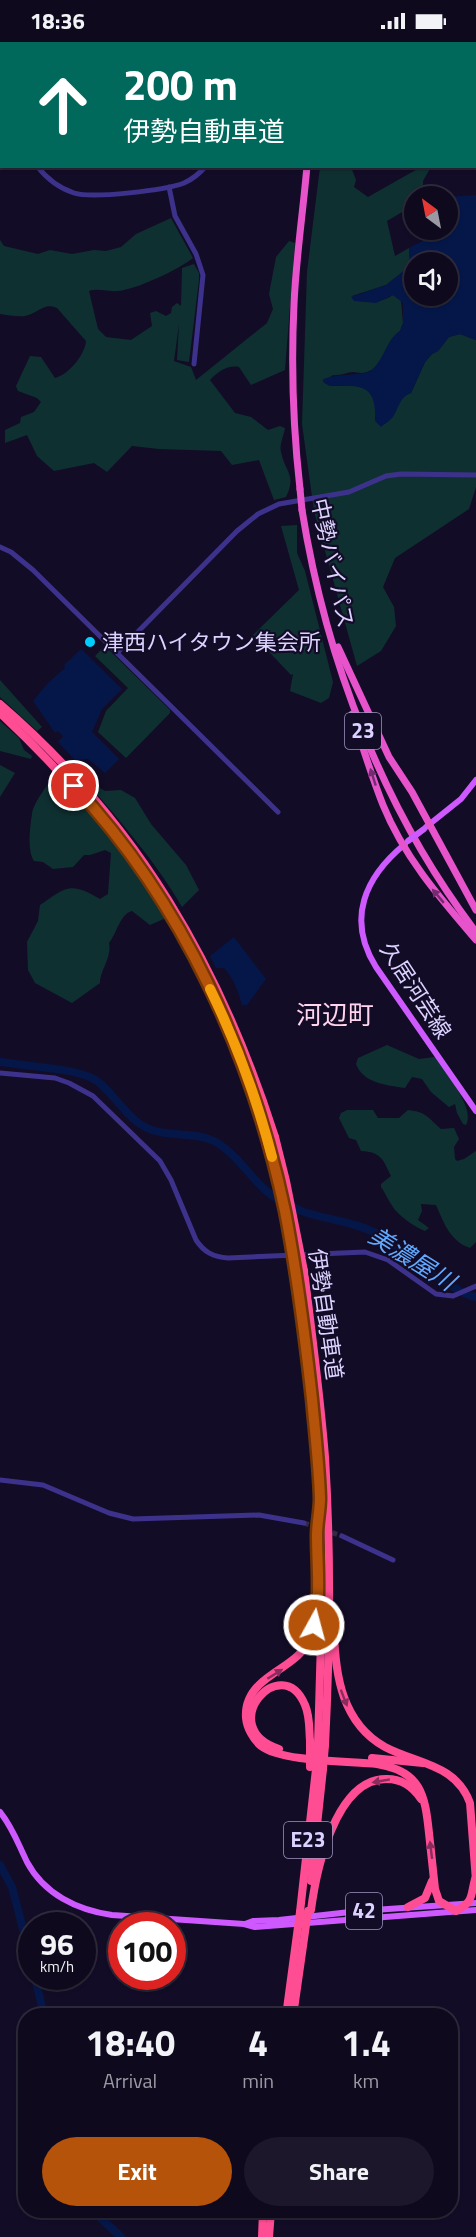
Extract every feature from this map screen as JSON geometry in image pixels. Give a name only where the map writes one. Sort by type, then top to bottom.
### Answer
[{"type":"highway","name":"中勢バイパス","points":[[307,168],[294,303],[292,375],[294,430],[302,510],[309,551],[325,619],[362,728],[398,805],[434,870],[476,932]]},
{"type":"highway","name":"23","points":[[325,619],[382,744],[423,811],[427,827]]},
{"type":"highway","name":"23","points":[[325,619],[328,642],[336,669],[383,805],[395,831],[406,843]]},
{"type":"highway","name":"伊勢自動車道","points":[[0,704],[67,775],[173,912],[209,978],[251,1065],[271,1138],[286,1180],[323,1436],[329,1557],[329,1611],[306,1911],[294,2008]]},
{"type":"highway","name":"伊勢自動車道","points":[[0,713],[38,745]]},
{"type":"highway","points":[[427,827],[476,910]]},
{"type":"highway","points":[[406,843],[432,889],[476,940]]},
{"type":"highway","name":"伊勢自動車道","points":[[300,1272],[320,1500],[322,1627],[318,1743]]},
{"type":"highway","points":[[320,1500],[317,1532],[318,1593],[313,1630],[300,1655],[264,1681],[253,1692],[247,1708],[248,1725],[261,1746],[279,1755],[377,1764],[400,1770],[418,1785],[426,1808],[436,1895],[444,1906],[456,1911],[472,1904],[476,1880],[475,1851],[468,1798],[452,1776],[429,1763],[396,1752],[375,1740],[358,1724],[346,1706],[340,1690],[335,1661],[329,1557]]},
{"type":"highway","points":[[316,1768],[318,1743],[308,1711],[298,1694],[290,1688],[278,1686],[258,1695],[252,1710],[253,1725],[261,1739],[277,1749],[306,1753],[429,1763]]},
{"type":"highway","name":"伊勢自動車道","points":[[288,2008],[306,1911],[308,1842],[316,1768]]},
{"type":"highway","points":[[306,1911],[328,1838],[344,1807],[360,1789],[377,1780],[396,1780],[411,1787],[426,1808]]},
{"type":"highway","points":[[408,1907],[425,1898],[434,1878]]},
{"type":"highway","points":[[262,2237],[263,2218]]},
{"type":"highway","points":[[269,2237],[270,2218]]},
{"type":"main road","name":"久居河芸線","points":[[476,780],[461,799],[406,843],[376,873],[368,887],[361,911],[363,938],[368,954],[476,1111]]},
{"type":"main road","name":"42","points":[[0,1812],[12,1829],[36,1876],[56,1894],[79,1907],[112,1915],[244,1924],[255,1927],[476,1910]]},
{"type":"main road","name":"42","points":[[244,1924],[253,1921],[408,1907],[472,1904]]},
{"type":"street","points":[[39,168],[46,177],[60,187],[86,196],[169,187],[188,182],[204,168]]},
{"type":"street","points":[[169,187],[175,216],[196,254],[203,275],[194,364]]},
{"type":"street","points":[[117,653],[237,531],[251,518],[265,510],[290,501],[349,492],[380,478],[396,474],[476,475]]},
{"type":"street","points":[[0,547],[11,552],[33,570],[278,812]]},
{"type":"street","points":[[0,1073],[55,1078],[82,1088],[103,1104],[160,1161],[171,1180],[199,1244],[213,1256],[228,1258],[365,1252],[388,1260],[436,1294],[445,1297],[476,1286]]},
{"type":"street","points":[[0,1480],[44,1485],[109,1513],[133,1519],[253,1515],[304,1523]]},
{"type":"street","points":[[342,1536],[393,1560]]},
{"type":"green space","points":[[320,168],[351,168],[356,180],[354,187],[368,197],[419,168],[430,168],[423,181],[423,186],[404,186],[404,211],[387,221],[395,256],[409,248],[409,252],[404,252],[404,271],[386,285],[352,296],[367,302],[383,300],[393,295],[401,300],[403,323],[400,331],[391,340],[373,369],[365,373],[352,372],[333,375],[323,382],[330,386],[360,385],[373,398],[376,408],[375,418],[394,414],[402,398],[411,393],[425,362],[449,337],[460,334],[476,340],[476,487],[469,509],[395,558],[383,587],[394,607],[396,626],[381,651],[357,666],[314,511],[302,424],[307,272]]},
{"type":"green space","points":[[171,218],[193,258],[168,273],[136,287],[118,291],[89,291],[98,329],[106,337],[131,340],[152,326],[150,313],[156,311],[166,316],[171,313],[172,307],[177,303],[181,306],[182,268],[194,264],[199,273],[199,280],[189,362],[177,360],[179,324],[174,361],[191,367],[196,380],[267,323],[273,309],[269,294],[276,257],[289,241],[295,243],[285,370],[251,385],[239,367],[223,369],[210,380],[235,413],[251,417],[268,430],[280,426],[285,428],[281,449],[290,478],[286,497],[274,500],[259,460],[232,465],[221,451],[132,446],[107,472],[94,463],[54,471],[37,456],[27,435],[5,443],[5,430],[20,423],[21,417],[34,412],[41,402],[37,398],[18,391],[16,386],[30,356],[41,357],[55,378],[75,364],[83,352],[86,341],[57,308],[44,307],[25,316],[0,314],[0,240],[4,246],[38,254],[50,250],[72,254],[94,250],[106,251],[121,247],[136,234]]},
{"type":"green space","points":[[297,525],[297,553],[305,571],[333,682],[329,698],[321,703],[290,691],[293,674],[291,675],[253,635],[299,590],[281,526]]},
{"type":"green space","points":[[105,646],[170,710],[170,713],[126,758],[98,732],[106,711],[128,688],[95,656]]},
{"type":"green space","points":[[0,680],[42,727],[37,731],[0,697]]},
{"type":"green space","points":[[0,721],[19,738],[24,750],[32,756],[31,759],[0,751]]},
{"type":"green space","points":[[69,763],[87,763],[94,771],[100,788],[105,791],[121,790],[135,798],[151,824],[186,865],[199,890],[182,907],[144,851]]},
{"type":"green space","points":[[0,765],[15,773],[0,797]]},
{"type":"green space","points":[[54,775],[76,797],[117,847],[166,918],[150,925],[132,911],[124,916],[109,943],[109,954],[100,983],[72,1003],[35,983],[28,970],[27,942],[38,921],[40,905],[56,894],[68,888],[75,888],[100,899],[108,894],[111,853],[105,850],[84,855],[73,867],[53,869],[43,862],[34,861],[30,851],[30,825],[33,810]]},
{"type":"green space","points":[[387,1045],[419,1059],[435,1057],[463,1100],[468,1118],[466,1125],[457,1113],[455,1104],[449,1107],[431,1092],[422,1079],[412,1077],[405,1088],[390,1086],[370,1079],[359,1070],[356,1064],[358,1058]]},
{"type":"green space","points":[[347,1110],[373,1110],[378,1118],[399,1118],[408,1110],[419,1112],[441,1129],[454,1128],[459,1139],[454,1147],[457,1161],[476,1151],[476,1242],[470,1248],[453,1236],[436,1205],[421,1204],[422,1211],[418,1220],[429,1228],[425,1231],[410,1223],[397,1212],[381,1187],[381,1184],[391,1176],[384,1161],[378,1155],[361,1151],[356,1140],[349,1138],[339,1118],[341,1113]]},
{"type":"water","points":[[476,195],[476,340],[460,334],[449,337],[425,362],[411,393],[404,397],[393,417],[381,427],[375,421],[373,400],[365,389],[330,386],[322,380],[372,370],[392,339],[400,331],[403,323],[403,303],[393,295],[376,303],[354,301],[351,297],[386,285],[404,271],[404,306],[458,306],[458,252],[409,252],[409,248],[424,240],[458,240],[458,196]]},
{"type":"water","points":[[81,649],[122,689],[102,709],[92,732],[119,759],[105,773],[88,759],[75,760],[58,742],[63,736],[58,731],[55,733],[33,701]]},
{"type":"water","points":[[234,937],[266,979],[247,1005],[242,1005],[235,985],[227,972],[224,968],[216,968],[210,956]]},
{"type":"waterway","name":"美濃屋川","points":[[0,1062],[74,1072],[94,1079],[143,1126],[160,1132],[199,1136],[214,1141],[231,1154],[262,1187],[278,1199],[303,1212],[354,1225],[381,1236],[429,1271],[456,1288],[476,1297]]},
{"type":"waterway","points":[[0,1865],[12,1887],[19,1912]]},
{"type":"waterway","points":[[38,1990],[42,2008]]},
{"type":"waterway","points":[[101,2218],[121,2237]]},
{"type":"tunnel","points":[[304,1523],[342,1536]]},
{"type":"slow traffic","points":[[210,989],[255,1099],[272,1157]]},
{"type":"place","name":"津西ハイタウン集会所","points":[[90,642]]},
{"type":"district","name":"河辺町","points":[[335,1015]]},
{"type":"route","points":[[74,786],[127,851],[151,885],[206,979],[255,1099],[267,1139],[281,1193],[292,1251],[313,1414],[320,1500],[317,1532],[318,1593],[314,1625]]}]
